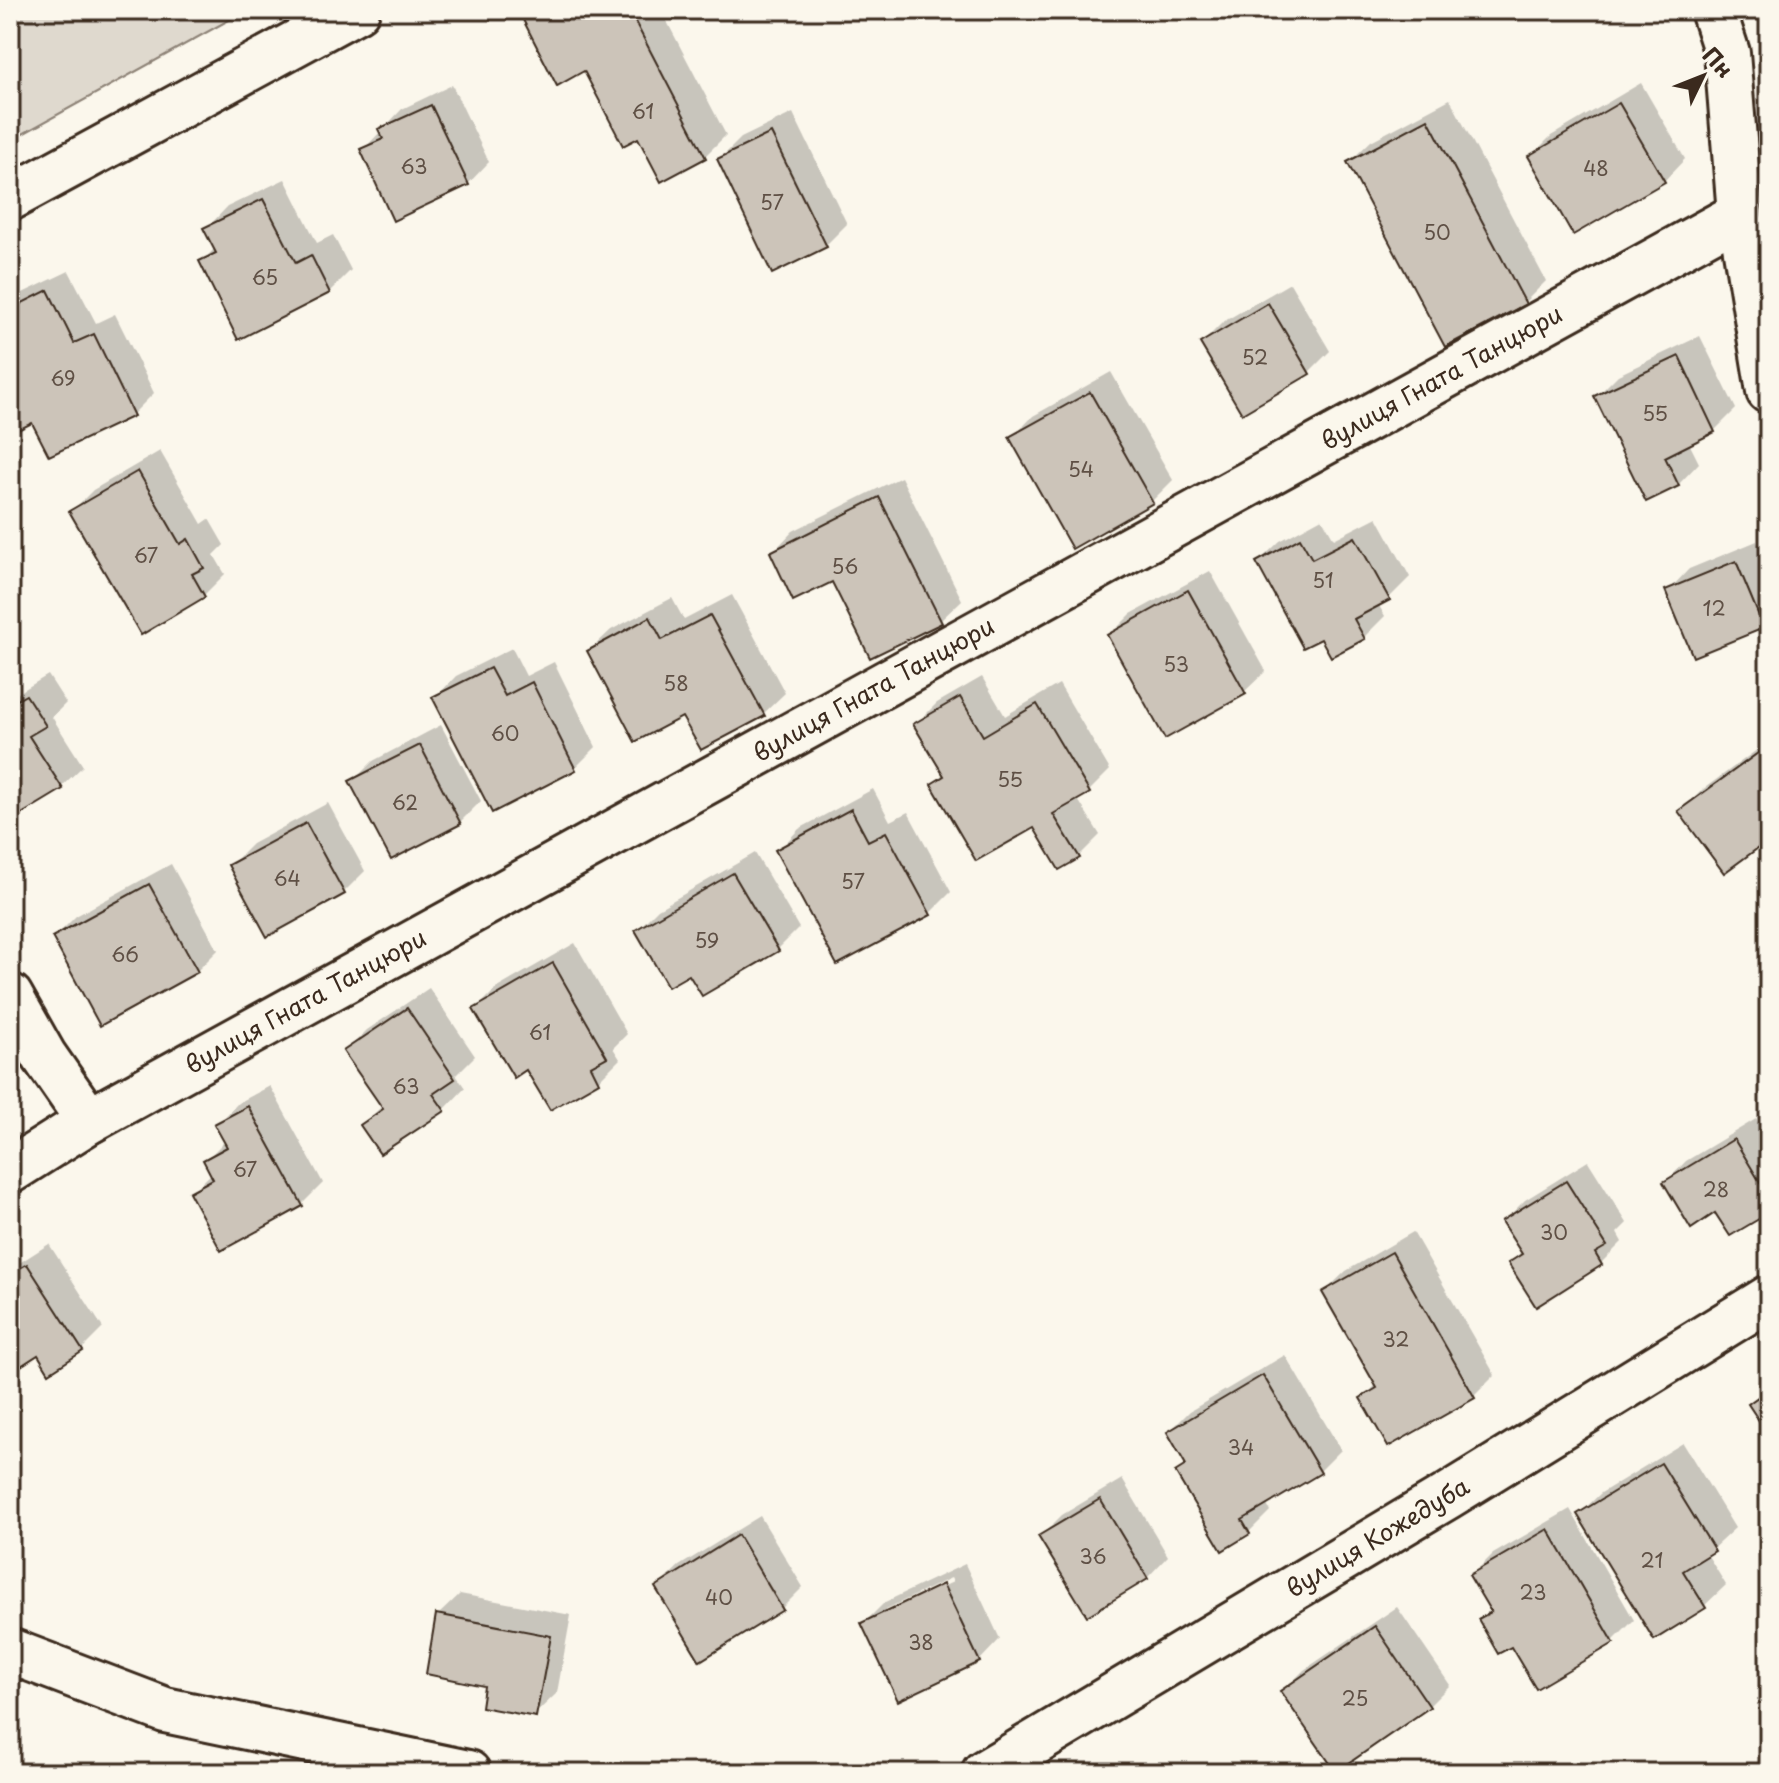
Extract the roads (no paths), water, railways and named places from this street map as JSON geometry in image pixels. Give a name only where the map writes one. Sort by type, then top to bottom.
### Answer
[{"type":"street","points":[[10,198],[357,10]]},
{"type":"street","points":[[1713,10],[1727,53],[1740,214],[1769,391]]},
{"type":"street","name":"вулиця Гната Танцюри","points":[[10,1171],[89,1121],[1740,214]]},
{"type":"street","points":[[10,996],[44,1056],[89,1121]]},
{"type":"street","name":"вулиця Кожедуба","points":[[984,1773],[1448,1496],[1769,1298]]},
{"type":"street","points":[[10,1651],[165,1710],[468,1773]]}]
